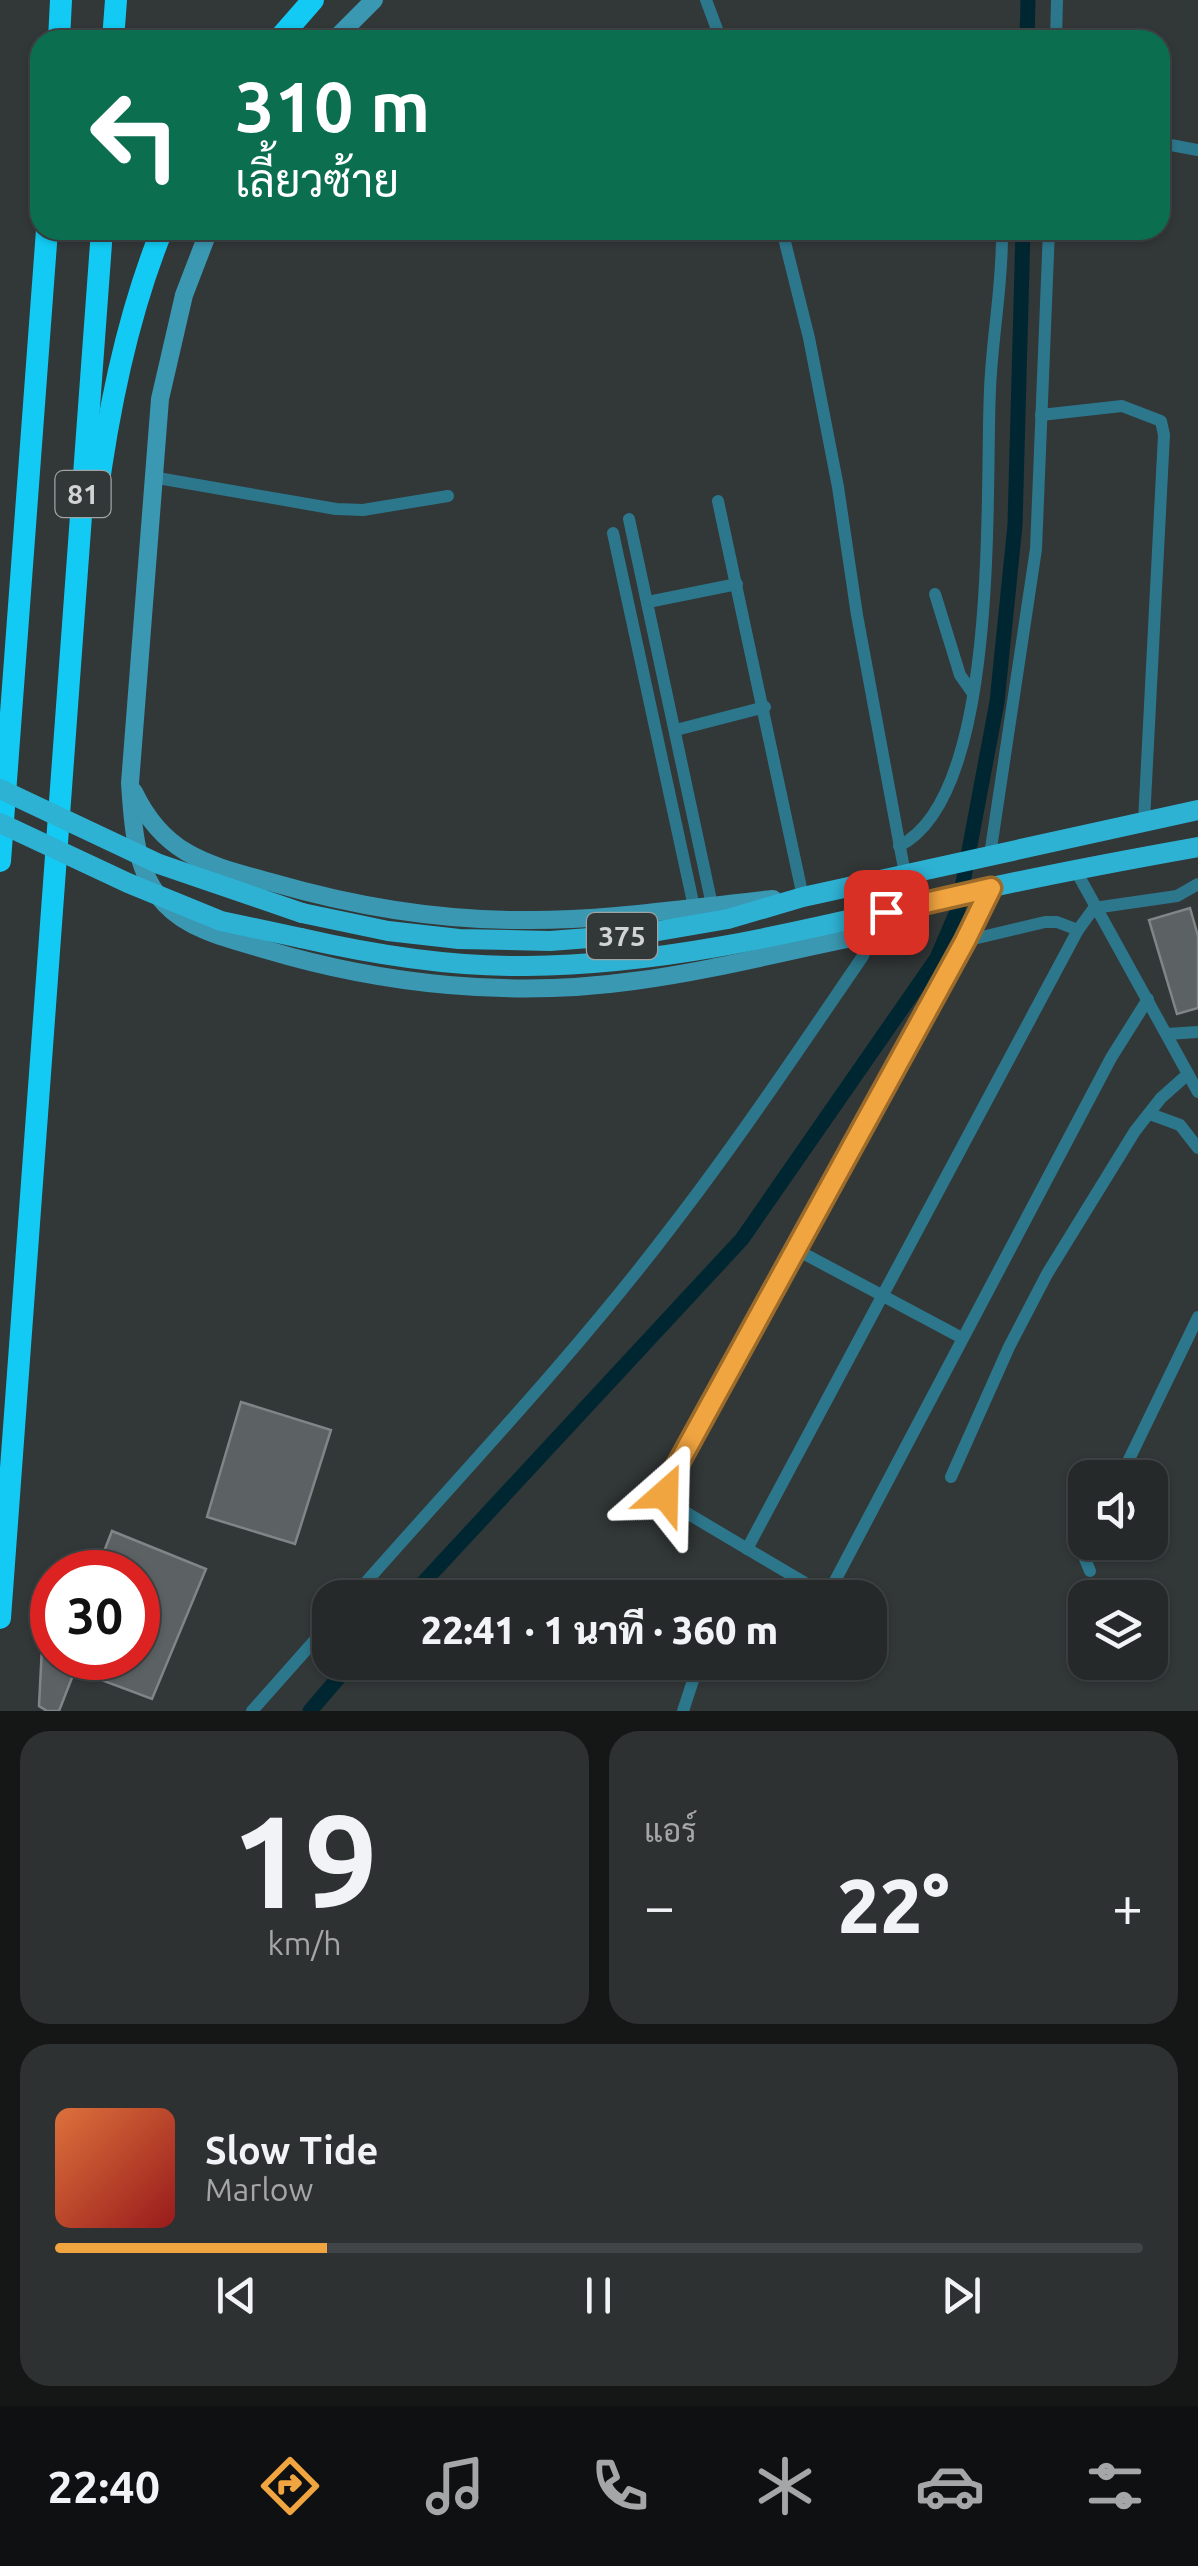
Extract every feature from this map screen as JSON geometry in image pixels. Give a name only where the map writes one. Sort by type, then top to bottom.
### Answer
[{"type":"highway","points":[[60,30],[62,0]]},
{"type":"highway","points":[[114,30],[116,0]]},
{"type":"highway","points":[[287,30],[313,0]]},
{"type":"highway","name":"81","points":[[0,861],[46,240]]},
{"type":"highway","name":"81","points":[[0,1618],[101,240]]},
{"type":"highway","points":[[62,758],[109,424],[130,329],[159,240]]},
{"type":"main road","points":[[344,30],[374,0]]},
{"type":"main road","points":[[205,240],[184,294],[166,362],[152,477],[130,783],[133,826],[144,869],[160,899],[183,920],[289,956],[372,976],[437,984],[557,988],[634,981],[872,934],[886,912]]},
{"type":"main road","points":[[130,783],[158,830],[193,858],[320,895],[394,910],[447,917],[567,920],[803,896]]},
{"type":"main road","name":"375","points":[[0,790],[160,864],[302,913],[388,931],[459,939],[550,941],[641,934],[701,924],[803,896],[1198,810]]},
{"type":"main road","name":"375","points":[[0,822],[128,883],[221,921],[414,960],[560,966],[783,935],[1075,869],[1198,848]]},
{"type":"main road","points":[[183,920],[172,900],[170,883],[176,868],[193,858]]},
{"type":"street","points":[[706,0],[716,30]]},
{"type":"street","points":[[1056,30],[1057,0]]},
{"type":"street","points":[[1170,145],[1198,150]]},
{"type":"street","points":[[784,240],[809,338],[838,487],[904,874]]},
{"type":"street","points":[[898,846],[920,833],[950,784],[972,692],[984,603],[990,389],[1002,240]]},
{"type":"street","points":[[985,856],[1036,549],[1049,240]]},
{"type":"street","points":[[1041,416],[1122,406],[1161,421],[1164,435],[1144,821]]},
{"type":"street","points":[[152,477],[336,509],[363,510],[448,496]]},
{"type":"street","points":[[718,502],[803,896]]},
{"type":"street","points":[[629,519],[676,730],[703,906]]},
{"type":"street","points":[[612,533],[703,906]]},
{"type":"street","points":[[648,602],[737,584]]},
{"type":"street","points":[[934,594],[960,674],[972,692]]},
{"type":"street","points":[[676,730],[765,707]]},
{"type":"street","points":[[1075,869],[1198,1092]]},
{"type":"street","points":[[747,1549],[1078,930],[1094,908],[1177,896],[1198,884]]},
{"type":"street","points":[[798,1580],[670,1503],[665,1494],[667,1484],[965,941],[982,890]]},
{"type":"street","points":[[965,941],[1045,922],[1078,930]]},
{"type":"street","points":[[368,1580],[670,1230],[758,1110],[863,956],[872,934]]},
{"type":"street","points":[[835,1580],[1110,1058],[1148,999]]},
{"type":"street","points":[[1167,1034],[1198,1032]]},
{"type":"street","points":[[951,1478],[1009,1346],[1047,1274],[1136,1131],[1188,1074]]},
{"type":"street","points":[[1150,1114],[1180,1125],[1198,1148]]},
{"type":"street","points":[[797,1250],[962,1338]]},
{"type":"street","points":[[1129,1460],[1198,1317]]},
{"type":"street","points":[[1084,1560],[1090,1571]]},
{"type":"street","points":[[252,1711],[312,1643]]},
{"type":"street","points":[[684,1711],[693,1680]]},
{"type":"building","points":[[1190,908],[1198,936],[1198,1008],[1177,1014],[1149,920]]},
{"type":"building","points":[[241,1402],[331,1430],[295,1544],[207,1517]]},
{"type":"building","points":[[112,1531],[159,1550],[105,1550]]},
{"type":"building","points":[[160,1550],[206,1569],[160,1680]]},
{"type":"building","points":[[40,1680],[71,1680],[59,1711],[39,1706]]},
{"type":"building","points":[[102,1680],[160,1680],[152,1699]]},
{"type":"waterway","points":[[1027,30],[1028,0]]},
{"type":"waterway","points":[[426,1580],[742,1239],[937,958],[958,909],[997,702],[1015,525],[1023,240]]},
{"type":"waterway","points":[[310,1711],[337,1680]]},
{"type":"route","points":[[665,1494],[991,888],[886,912]]}]
